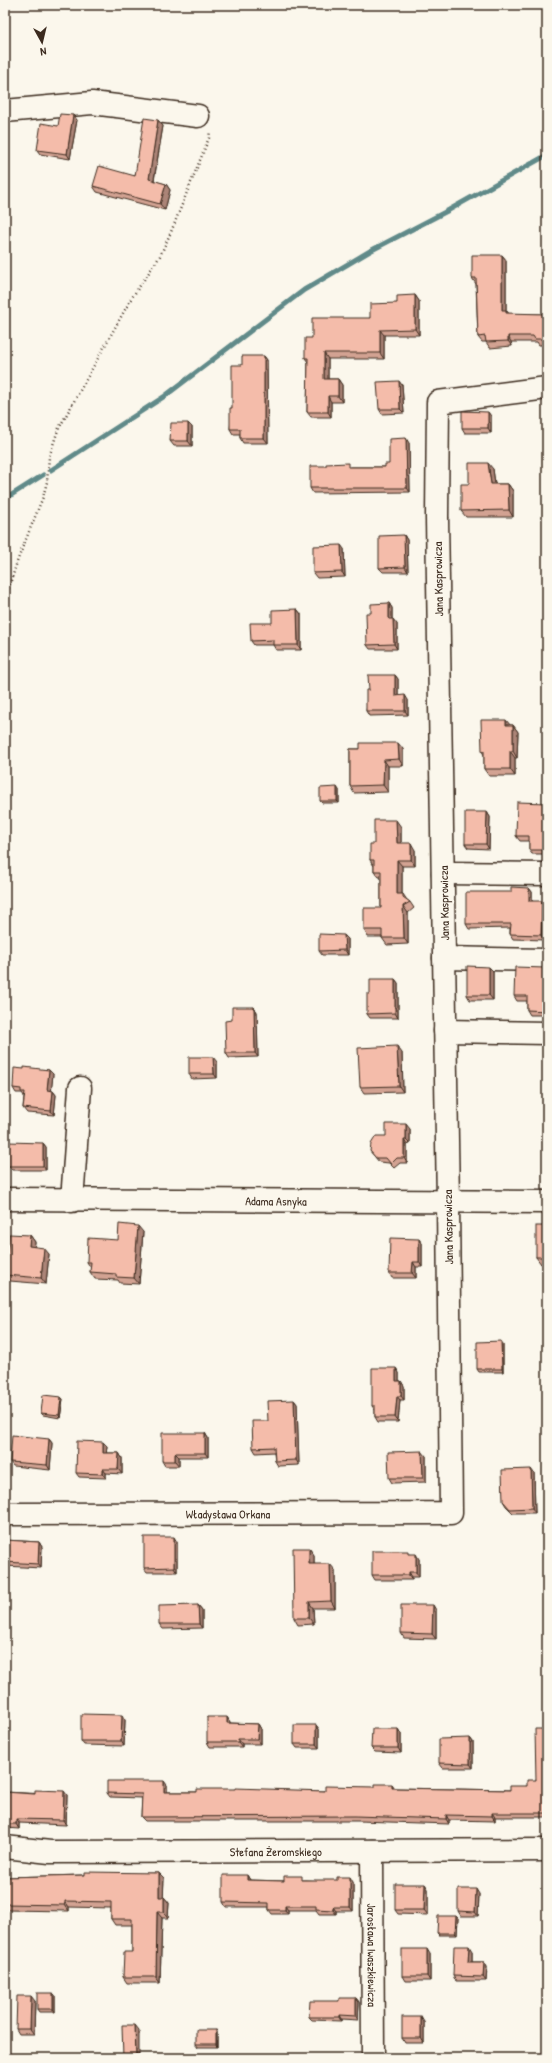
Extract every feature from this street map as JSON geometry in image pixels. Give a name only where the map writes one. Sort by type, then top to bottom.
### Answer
[{"type":"street","points":[[5,111],[92,104],[198,116]]},
{"type":"street","name":"Jana Kasprowicza","points":[[451,1513],[446,1030],[437,518],[438,402],[547,388]]},
{"type":"street","points":[[443,873],[547,874]]},
{"type":"street","points":[[444,958],[547,960]]},
{"type":"street","points":[[446,1030],[547,1033]]},
{"type":"street","points":[[72,1201],[80,1088]]},
{"type":"street","name":"Adama Asnyka","points":[[5,1199],[72,1201],[547,1202]]},
{"type":"street","name":"Władysława Orkana","points":[[5,1514],[451,1513]]},
{"type":"street","name":"Stefana Żeromskiego","points":[[5,1847],[50,1852],[547,1850]]},
{"type":"street","name":"Jarosława Iwaszkiewicza","points":[[372,1851],[373,2058]]},
{"type":"path","points":[[5,600],[18,559],[43,497],[47,482],[52,441],[120,317],[160,256],[209,138],[209,125],[198,116]]},
{"type":"building","points":[[60,114],[73,115],[67,154],[37,150],[41,123],[58,126]]},
{"type":"building","points":[[144,118],[158,120],[149,179],[166,184],[160,204],[93,186],[99,166],[135,176]]},
{"type":"building","points":[[472,255],[502,255],[502,310],[506,310],[506,313],[545,314],[545,308],[547,308],[547,339],[535,339],[533,336],[508,336],[508,341],[486,342],[485,336],[478,337],[476,278],[472,278]]},
{"type":"building","points":[[415,295],[415,329],[380,330],[380,353],[324,353],[324,379],[338,379],[338,396],[328,396],[328,412],[307,412],[308,358],[305,358],[305,338],[312,338],[312,318],[370,318],[370,304],[397,303],[397,296]]},
{"type":"building","points":[[242,356],[264,356],[264,438],[240,438],[240,429],[230,429],[230,408],[232,408],[232,365],[242,365]]},
{"type":"building","points":[[399,381],[400,409],[379,409],[377,382]]},
{"type":"building","points":[[462,411],[488,412],[488,428],[462,428]]},
{"type":"building","points":[[547,422],[547,448],[546,448]]},
{"type":"building","points":[[171,423],[188,423],[188,441],[170,441]]},
{"type":"building","points":[[406,438],[407,488],[310,488],[310,466],[326,466],[326,464],[348,463],[348,467],[385,467],[385,464],[389,464],[389,439]]},
{"type":"building","points":[[469,463],[488,463],[491,484],[508,484],[509,510],[461,511],[461,484],[469,484]]},
{"type":"building","points":[[404,535],[405,567],[379,568],[379,536]]},
{"type":"building","points":[[341,545],[342,572],[313,573],[313,546]]},
{"type":"building","points":[[389,603],[389,619],[393,619],[394,644],[367,645],[366,613],[371,613],[371,604]]},
{"type":"building","points":[[297,609],[298,645],[273,645],[273,640],[251,641],[250,623],[272,623],[272,610]]},
{"type":"building","points":[[368,675],[395,675],[395,696],[405,695],[405,711],[366,711],[366,690],[369,690]]},
{"type":"building","points":[[481,720],[506,720],[506,725],[513,725],[513,751],[510,751],[510,769],[484,769]]},
{"type":"building","points":[[360,743],[398,743],[399,759],[384,760],[383,785],[350,786],[350,749],[360,749]]},
{"type":"building","points":[[337,787],[337,801],[320,801],[320,788]]},
{"type":"building","points":[[517,802],[547,803],[547,850],[529,850],[529,836],[516,836]]},
{"type":"building","points":[[465,812],[487,812],[486,844],[465,844]]},
{"type":"building","points":[[374,820],[396,820],[397,843],[411,843],[411,860],[397,860],[397,894],[403,894],[403,897],[410,902],[403,906],[404,938],[382,938],[382,930],[364,930],[364,908],[381,908],[381,871],[374,871],[374,860],[370,860],[370,844],[374,844]]},
{"type":"building","points":[[511,887],[529,888],[529,901],[542,901],[541,935],[510,934],[511,924],[466,924],[466,892],[511,892]]},
{"type":"building","points":[[319,934],[344,935],[345,950],[319,951]]},
{"type":"building","points":[[467,966],[489,967],[489,995],[467,995]]},
{"type":"building","points":[[515,967],[545,968],[544,978],[547,978],[547,1011],[527,1010],[527,996],[514,996]]},
{"type":"building","points":[[370,979],[395,979],[395,1013],[367,1014],[367,994],[370,994]]},
{"type":"building","points":[[232,1007],[254,1007],[255,1053],[226,1053],[225,1021],[232,1020]]},
{"type":"building","points":[[397,1046],[399,1086],[360,1087],[358,1048]]},
{"type":"building","points":[[189,1057],[213,1057],[214,1074],[189,1074]]},
{"type":"building","points":[[24,1067],[49,1070],[47,1090],[53,1091],[51,1111],[23,1108],[25,1092],[21,1092],[21,1089],[13,1088],[14,1068],[24,1069]]},
{"type":"building","points":[[386,1124],[406,1124],[404,1158],[397,1158],[391,1164],[386,1158],[376,1158],[370,1151],[371,1144],[376,1136],[386,1136]]},
{"type":"building","points":[[8,1142],[43,1143],[43,1166],[8,1166]]},
{"type":"building","points":[[119,1224],[138,1226],[134,1278],[116,1277],[116,1274],[90,1272],[91,1262],[87,1262],[88,1238],[118,1240]]},
{"type":"building","points":[[536,1226],[547,1226],[547,1257],[536,1257]]},
{"type":"building","points":[[9,1234],[30,1235],[29,1246],[44,1248],[41,1278],[6,1275]]},
{"type":"building","points":[[390,1238],[419,1239],[419,1262],[413,1262],[412,1273],[389,1273]]},
{"type":"building","points":[[501,1341],[502,1369],[477,1369],[477,1342]]},
{"type":"building","points":[[372,1368],[396,1368],[396,1381],[401,1381],[401,1396],[397,1396],[395,1417],[375,1417],[375,1406],[372,1406]]},
{"type":"building","points":[[43,1395],[61,1397],[59,1415],[41,1413]]},
{"type":"building","points":[[294,1400],[296,1460],[275,1461],[274,1447],[253,1448],[252,1421],[268,1421],[267,1401]]},
{"type":"building","points":[[162,1433],[205,1433],[205,1453],[175,1453],[175,1461],[162,1461]]},
{"type":"building","points":[[12,1435],[49,1439],[47,1465],[10,1462]]},
{"type":"building","points":[[77,1441],[103,1442],[103,1453],[119,1453],[118,1469],[103,1469],[103,1474],[76,1473]]},
{"type":"building","points":[[422,1451],[423,1478],[389,1478],[388,1452]]},
{"type":"building","points":[[531,1469],[532,1508],[510,1509],[503,1501],[502,1470]]},
{"type":"building","points":[[144,1537],[174,1537],[174,1567],[144,1568]]},
{"type":"building","points":[[5,1540],[39,1542],[38,1564],[5,1562]]},
{"type":"building","points":[[293,1548],[309,1548],[309,1564],[330,1564],[331,1601],[309,1602],[309,1618],[294,1618]]},
{"type":"building","points":[[372,1551],[408,1551],[408,1554],[416,1554],[416,1572],[409,1572],[409,1575],[372,1575]]},
{"type":"building","points":[[198,1605],[199,1624],[159,1624],[159,1606]]},
{"type":"building","points":[[401,1605],[433,1605],[432,1634],[401,1633]]},
{"type":"building","points":[[81,1714],[122,1715],[121,1741],[81,1741]]},
{"type":"building","points":[[207,1717],[227,1717],[227,1723],[258,1724],[257,1739],[238,1739],[238,1742],[207,1742]]},
{"type":"building","points":[[294,1725],[316,1725],[316,1744],[294,1744]]},
{"type":"building","points":[[372,1729],[398,1729],[398,1748],[371,1748]]},
{"type":"building","points":[[535,1729],[547,1729],[547,1813],[492,1813],[492,1816],[446,1815],[446,1819],[355,1816],[141,1817],[142,1794],[107,1793],[107,1781],[164,1781],[164,1792],[197,1792],[197,1789],[235,1788],[325,1791],[325,1786],[375,1787],[375,1784],[392,1784],[392,1788],[510,1790],[510,1786],[527,1786],[527,1780],[536,1780]]},
{"type":"building","points":[[470,1738],[470,1764],[439,1763],[439,1739]]},
{"type":"building","points":[[35,1790],[64,1791],[63,1820],[16,1819],[16,1824],[5,1824],[5,1792],[35,1794]]},
{"type":"building","points":[[85,1872],[159,1873],[159,1897],[164,1897],[164,1912],[157,1912],[156,1977],[123,1977],[124,1952],[132,1952],[132,1919],[111,1919],[111,1902],[65,1901],[65,1905],[5,1904],[5,1877],[85,1875]]},
{"type":"building","points":[[223,1875],[247,1875],[247,1880],[284,1881],[284,1876],[302,1876],[302,1880],[337,1880],[337,1877],[350,1877],[350,1907],[333,1907],[333,1910],[316,1909],[316,1906],[285,1906],[285,1910],[269,1910],[269,1903],[223,1902]]},
{"type":"building","points":[[395,1884],[425,1884],[424,1910],[395,1910]]},
{"type":"building","points":[[458,1889],[476,1889],[475,1912],[458,1911]]},
{"type":"building","points":[[438,1916],[456,1916],[455,1933],[437,1933]]},
{"type":"building","points":[[454,1946],[469,1946],[468,1962],[484,1962],[483,1977],[453,1976]]},
{"type":"building","points":[[402,1949],[427,1949],[427,1976],[402,1976]]},
{"type":"building","points":[[37,1993],[53,1993],[53,2009],[37,2009]]},
{"type":"building","points":[[17,1996],[31,1996],[30,2029],[16,2029]]},
{"type":"building","points":[[339,1998],[356,1998],[356,2016],[339,2015],[339,2017],[309,2017],[310,2001],[339,2001]]},
{"type":"building","points":[[402,2017],[421,2017],[421,2038],[402,2038]]},
{"type":"building","points":[[122,2025],[135,2025],[136,2058],[123,2058]]},
{"type":"building","points":[[196,2030],[216,2030],[216,2044],[196,2044]]},
{"type":"waterway","points":[[51,470],[165,396],[304,290],[370,251],[449,210],[547,155]]},
{"type":"waterway","points":[[5,499],[43,475]]}]
